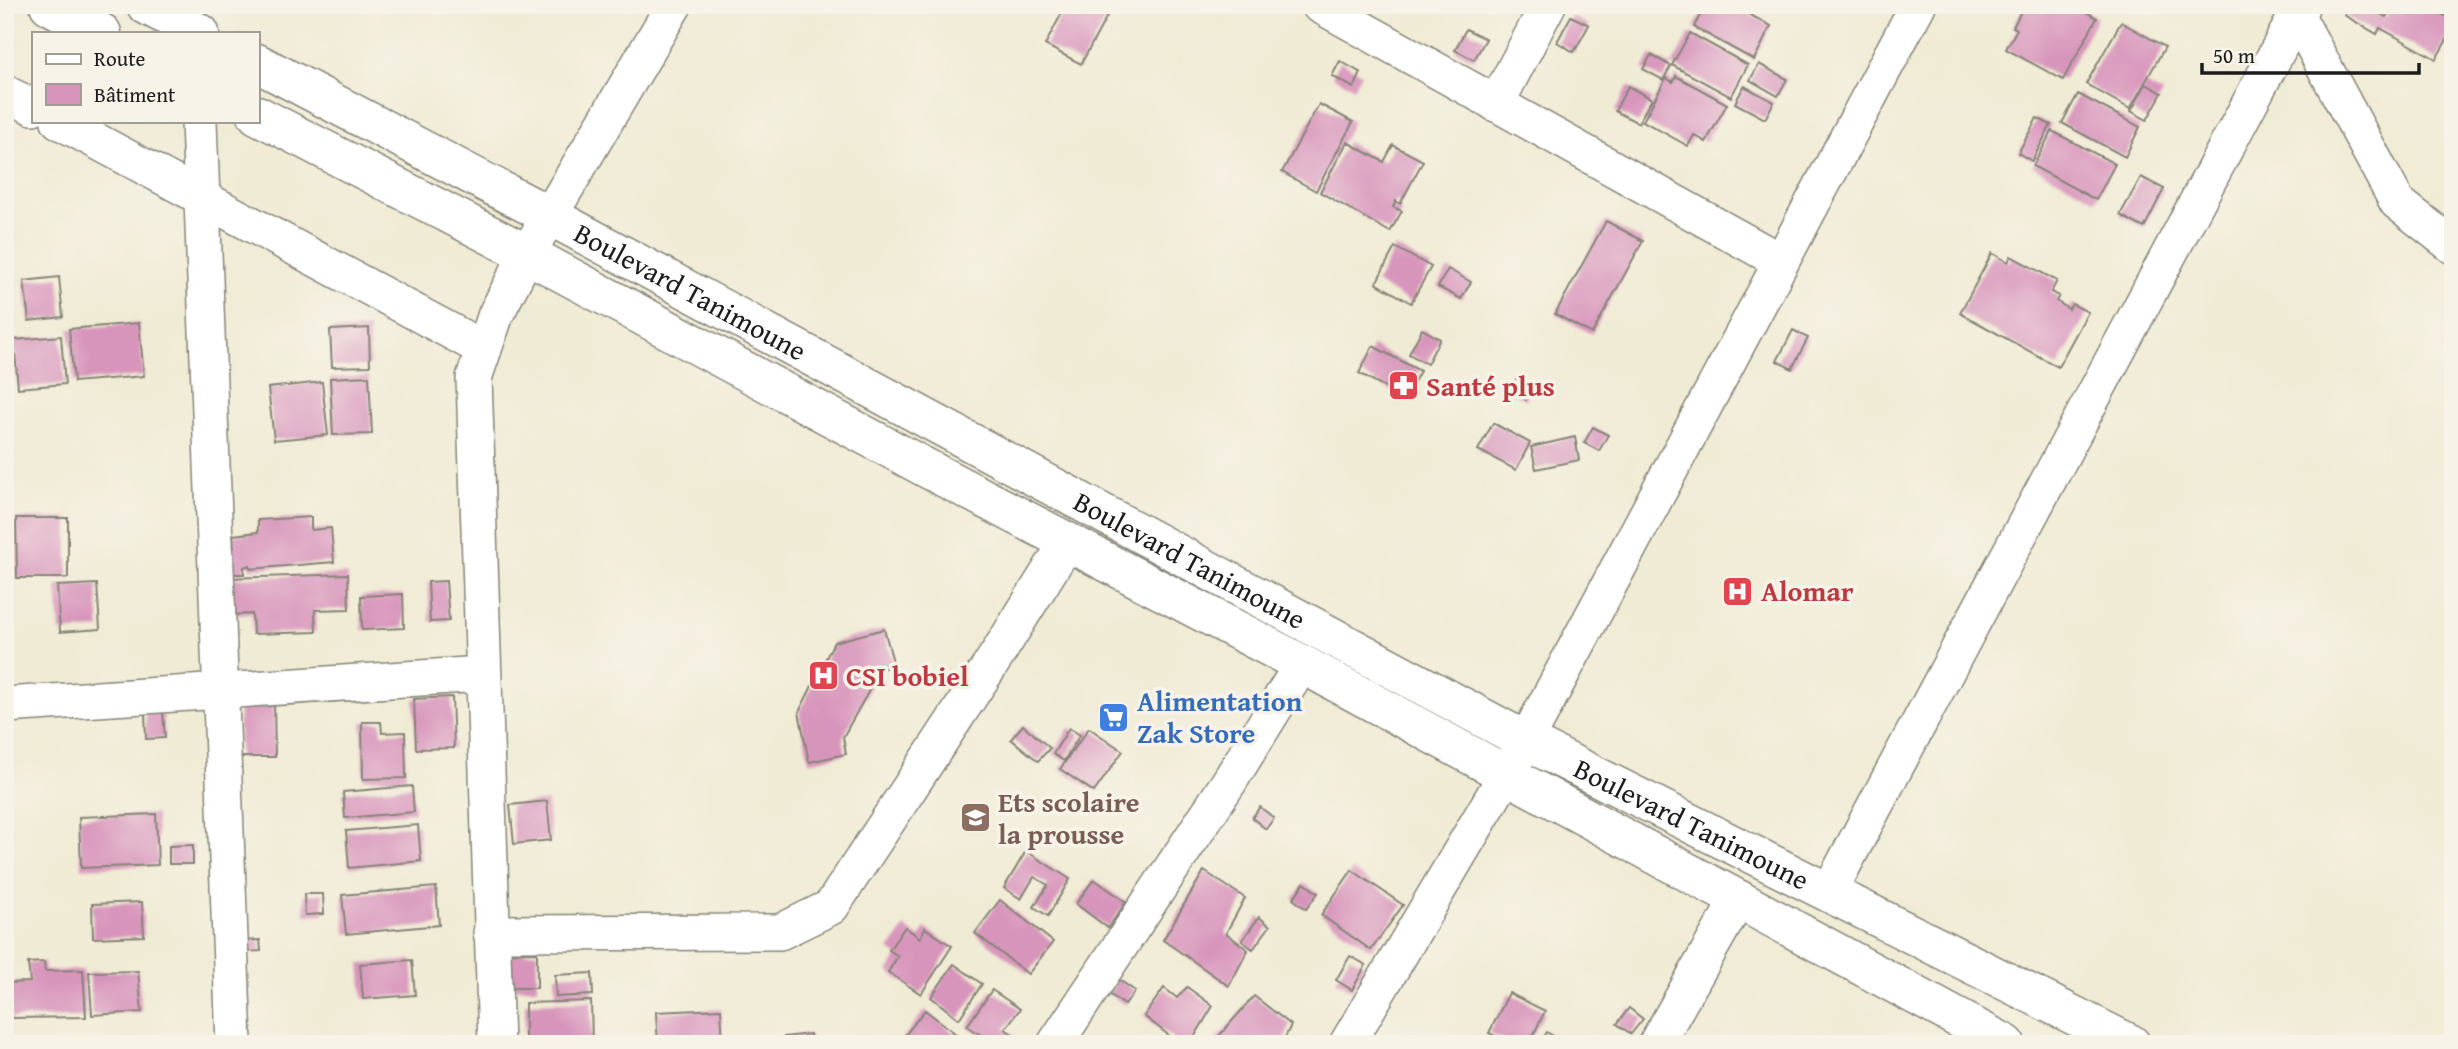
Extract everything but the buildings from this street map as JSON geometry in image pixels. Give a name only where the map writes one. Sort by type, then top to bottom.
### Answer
[{"type":"main road","points":[[50,5],[100,32]]},
{"type":"main road","points":[[146,5],[198,32]]},
{"type":"main road","name":"Boulevard Tanimoune","points":[[259,64],[550,216],[1526,741],[1830,890],[2131,1044]]},
{"type":"main road","name":"Boulevard Tanimoune","points":[[259,116],[527,254],[943,477],[1302,664],[1504,775],[1739,898],[1989,1040]]},
{"type":"street","points":[[496,1044],[474,391],[482,348],[527,254],[674,5]]},
{"type":"street","points":[[1319,5],[1780,261]]},
{"type":"street","points":[[1496,104],[1548,5]]},
{"type":"street","points":[[1347,1044],[1526,741],[1918,5]]},
{"type":"street","points":[[2300,11],[2397,202],[2453,246]]},
{"type":"street","points":[[1830,890],[2300,11]]},
{"type":"street","points":[[5,93],[32,106]]},
{"type":"street","points":[[61,122],[202,195],[482,348]]},
{"type":"street","points":[[199,122],[234,1044]]},
{"type":"street","points":[[491,933],[780,932],[831,907],[997,655],[1068,541]]},
{"type":"street","points":[[1055,1044],[1229,782],[1302,664]]},
{"type":"street","points":[[5,705],[482,674]]},
{"type":"street","points":[[1656,1044],[1739,898]]},
{"type":"place","name":"Santé plus","points":[[1403,386]]},
{"type":"place","name":"Alomar","points":[[1738,591]]},
{"type":"place","name":"CSI bobiel","points":[[823,676]]},
{"type":"place","name":"Alimentation Zak Store","points":[[1114,717]]},
{"type":"place","name":"Ets scolaire la prousse","points":[[975,818]]}]
